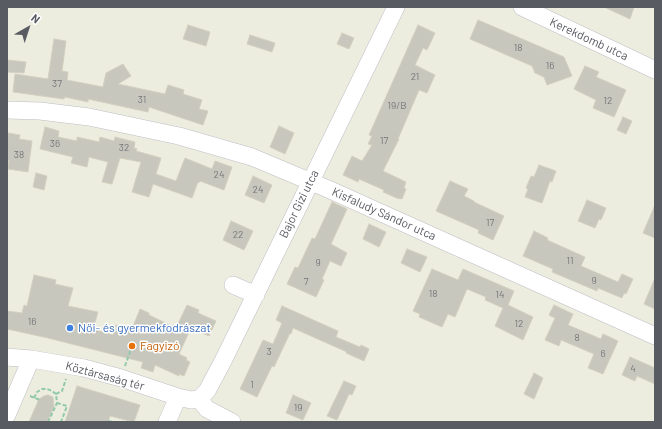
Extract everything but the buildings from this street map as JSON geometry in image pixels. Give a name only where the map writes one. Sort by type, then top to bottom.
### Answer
[{"type":"street","name":"Bajor Gizi utca","points":[[199,399],[207,391],[214,379],[396,7]]},
{"type":"street","name":"Kerekdomb utca","points":[[522,7],[655,70]]},
{"type":"street","name":"Kisfaludy Sándor utca","points":[[7,110],[89,117],[179,136],[252,157],[310,181],[655,336]]},
{"type":"street","points":[[233,284],[256,295]]},
{"type":"street","name":"Köztársaság tér","points":[[7,357],[31,359],[84,368],[121,378],[178,397],[191,400],[199,399]]},
{"type":"street","points":[[7,415],[31,359]]},
{"type":"street","points":[[167,422],[178,397]]},
{"type":"street","points":[[199,399],[207,409],[232,422]]},
{"type":"path","points":[[121,378],[132,346]]},
{"type":"path","points":[[56,394],[62,391],[67,377]]},
{"type":"path","points":[[34,398],[37,392],[42,389],[47,389],[56,394],[57,403],[48,422]]},
{"type":"path","points":[[29,396],[40,400]]},
{"type":"path","points":[[57,403],[66,406],[62,422]]},
{"type":"path","points":[[108,421],[113,422]]},
{"type":"place","name":"Női- és gyermekfodrászat","points":[[70,328]]},
{"type":"place","name":"Fagyizó","points":[[132,346]]}]
